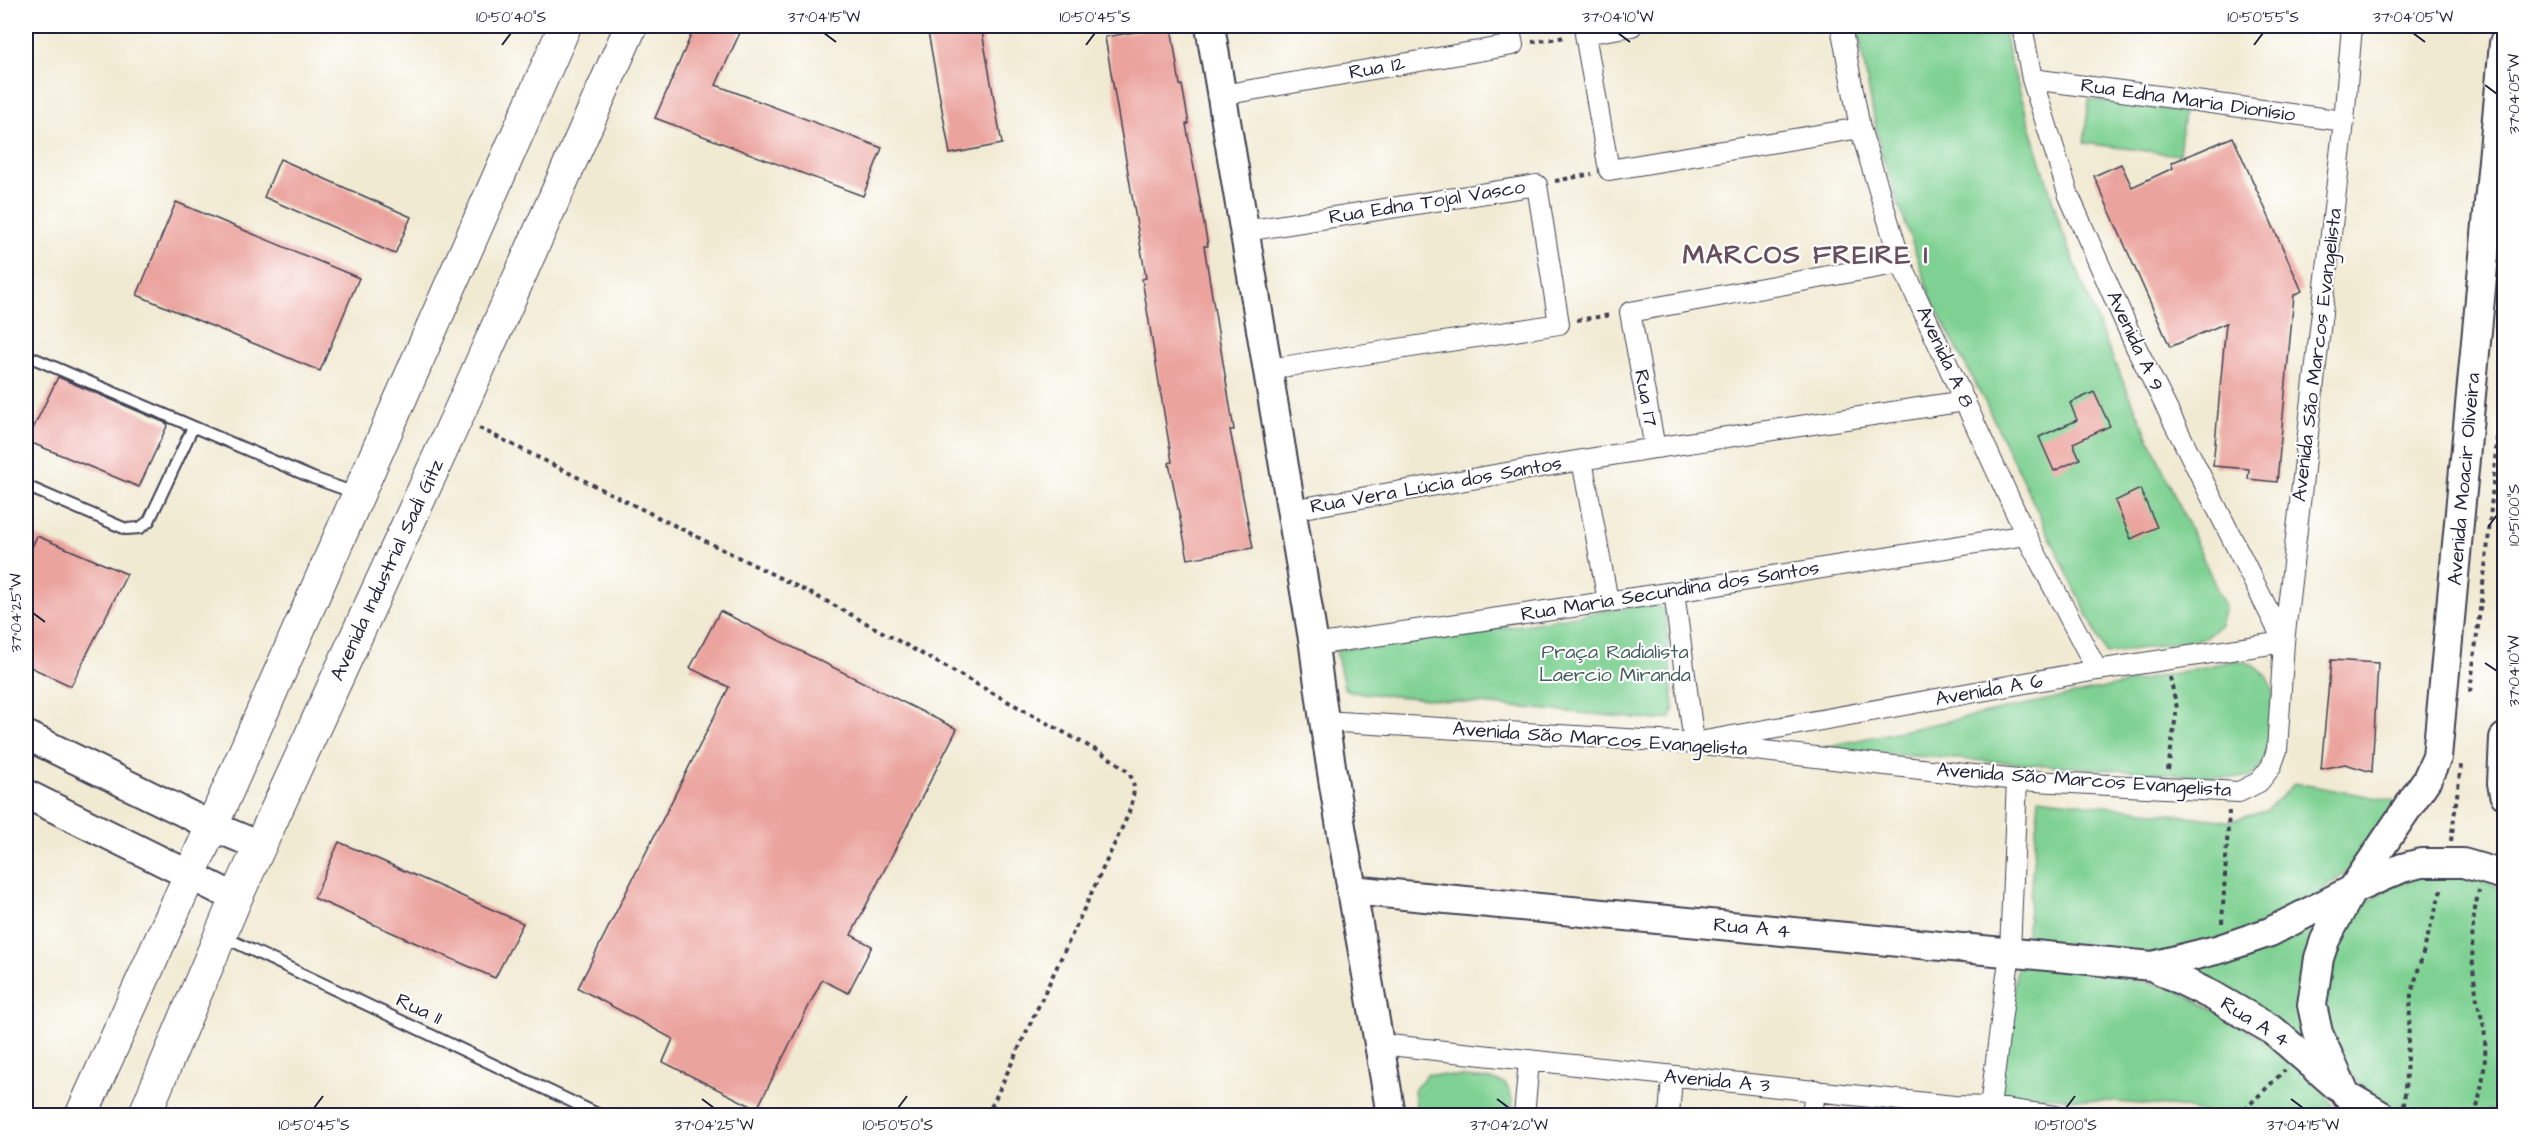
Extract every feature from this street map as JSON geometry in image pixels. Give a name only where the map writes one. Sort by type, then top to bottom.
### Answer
[{"type":"main road","points":[[81,1116],[565,26]]},
{"type":"main road","name":"Avenida Industrial Sadi Gitz","points":[[144,1116],[236,898],[457,417],[631,26]]},
{"type":"street","points":[[1210,26],[1269,369],[1351,890],[1391,1116]]},
{"type":"street","points":[[1509,26],[1513,45]]},
{"type":"street","points":[[1632,26],[1585,34],[1609,170],[1860,128]]},
{"type":"street","name":"Avenida A 8","points":[[1841,26],[1860,128],[1901,263],[2026,535],[2097,670]]},
{"type":"street","name":"Avenida A 9","points":[[2022,26],[2032,79],[2069,196],[2136,347],[2284,642]]},
{"type":"street","name":"Avenida São Marcos Evangelista","points":[[1323,721],[1694,743],[2017,780],[2231,792],[2239,792],[2259,782],[2271,767],[2277,750],[2284,642],[2344,121],[2352,26]]},
{"type":"street","name":"Avenida Moacir Oliveira","points":[[2350,1105],[2318,1033],[2312,1005],[2319,958],[2325,940],[2352,890],[2427,779],[2437,757],[2502,107],[2505,43]]},
{"type":"street","name":"Rua 12","points":[[1222,95],[1513,45]]},
{"type":"street","name":"Rua Edna Maria Dionísio","points":[[2032,79],[2344,121]]},
{"type":"street","name":"Rua Edna Tojal Vasco","points":[[1245,231],[1537,185],[1559,324]]},
{"type":"street","points":[[1630,312],[1901,263]]},
{"type":"street","name":"Rua 17","points":[[1630,312],[1655,448],[1965,401]]},
{"type":"street","points":[[1269,369],[1559,324]]},
{"type":"street","points":[[1582,460],[1655,448]]},
{"type":"street","name":"Rua Vera Lúcia dos Santos","points":[[1292,510],[1582,460],[1608,601]]},
{"type":"street","name":"Rua Maria Secundina dos Santos","points":[[1314,645],[1674,592],[2026,535]]},
{"type":"street","points":[[1674,592],[1694,743]]},
{"type":"street","name":"Avenida A 6","points":[[1694,743],[2097,670],[2284,642]]},
{"type":"street","points":[[26,735],[260,846]]},
{"type":"street","points":[[2505,738],[2502,783],[2505,794]]},
{"type":"street","points":[[1990,1107],[2010,952],[2017,780]]},
{"type":"street","points":[[26,794],[236,898]]},
{"type":"street","name":"Rua A 4","points":[[1351,890],[2152,966],[2220,949],[2270,932],[2352,890],[2402,868],[2421,863],[2463,863],[2494,872]]},
{"type":"street","name":"Rua A 4","points":[[2152,966],[2216,997],[2274,1031],[2302,1054],[2350,1105],[2382,1116]]},
{"type":"street","name":"Avenida A 3","points":[[1380,1044],[1672,1077],[1815,1090],[1953,1111],[1990,1107],[2055,1116]]},
{"type":"street","points":[[1524,1116],[1529,1061]]},
{"type":"street","points":[[1669,1116],[1672,1077]]},
{"type":"street","points":[[1812,1116],[1815,1090]]},
{"type":"lane","points":[[26,355],[313,478],[358,494]]},
{"type":"lane","points":[[26,486],[126,529],[140,528],[148,521],[193,427]]},
{"type":"lane","name":"Rua 11","points":[[221,935],[602,1116]]},
{"type":"path","points":[[1513,45],[1585,34]]},
{"type":"path","points":[[1537,185],[1609,170]]},
{"type":"path","points":[[1559,324],[1630,312]]},
{"type":"path","points":[[2469,697],[2488,543],[2505,356]]},
{"type":"path","points":[[457,417],[828,602],[1103,754],[1131,774],[1135,782],[1134,796],[1128,815],[987,1116]]},
{"type":"path","points":[[2165,788],[2177,708],[2166,660]]},
{"type":"path","points":[[2403,1116],[2411,995],[2449,863],[2462,756]]},
{"type":"path","points":[[2220,949],[2231,792]]},
{"type":"path","points":[[2475,1116],[2483,1083],[2484,1030],[2476,994],[2473,943],[2475,906],[2494,872]]},
{"type":"path","points":[[2238,1116],[2302,1054]]},
{"type":"green space","points":[[1857,26],[2003,26],[2009,56],[2061,228],[2106,343],[2225,607],[2220,625],[2205,638],[2106,654],[1986,404],[1933,303],[1880,150]]},
{"type":"green space","points":[[2089,99],[2184,112],[2179,155],[2084,143]]},
{"type":"green space","name":"Praça Radialista Laercio Miranda","points":[[1644,604],[1659,605],[1665,612],[1674,707],[1671,718],[1656,720],[1351,692],[1344,688],[1336,650],[1530,624]]},
{"type":"green space","points":[[2237,660],[2253,665],[2262,672],[2272,687],[2273,694],[2271,724],[2265,755],[2261,766],[2251,777],[2230,778],[1815,749]]},
{"type":"green space","points":[[2295,783],[2402,802],[2361,859],[2310,902],[2251,933],[2162,955],[2026,940],[2039,798],[2229,821],[2266,811]]},
{"type":"green space","points":[[2449,863],[2504,890],[2504,1104],[2469,1116],[2428,1117],[2415,1115],[2389,1105],[2367,1091],[2349,1072],[2336,1049],[2327,1025],[2323,999],[2326,972],[2334,946],[2356,913],[2367,902],[2391,887]]},
{"type":"green space","points":[[2325,913],[2303,967],[2303,1018],[2315,1054],[2172,968]]},
{"type":"green space","points":[[2018,959],[2114,975],[2174,988],[2291,1054],[2328,1097],[2337,1115],[2213,1115],[2180,1107],[1999,1093]]},
{"type":"green space","points":[[1427,1074],[1489,1079],[1506,1084],[1513,1102],[1511,1115],[1417,1115],[1414,1090]]},
{"type":"building","points":[[695,26],[743,26],[716,85],[882,148],[863,196],[655,118]]},
{"type":"building","points":[[927,26],[981,26],[1002,144],[950,154]]},
{"type":"building","points":[[1171,26],[1208,246],[1204,246],[1234,430],[1230,430],[1253,548],[1188,559],[1169,463],[1172,462],[1142,279],[1146,278],[1105,37]]},
{"type":"building","points":[[2233,137],[2302,291],[2294,295],[2277,482],[2248,479],[2249,469],[2213,466],[2226,323],[2170,347],[2094,176],[2121,164],[2132,187],[2173,168],[2171,163]]},
{"type":"building","points":[[280,159],[411,217],[395,254],[264,197]]},
{"type":"building","points":[[176,202],[359,278],[320,371],[137,295]]},
{"type":"building","points":[[58,377],[168,424],[139,487],[27,441]]},
{"type":"building","points":[[2094,392],[2110,426],[2073,443],[2080,459],[2054,471],[2039,437],[2077,420],[2070,403]]},
{"type":"building","points":[[2140,489],[2157,527],[2131,539],[2115,501]]},
{"type":"building","points":[[37,536],[127,574],[71,686],[26,665],[26,560]]},
{"type":"building","points":[[720,611],[957,729],[851,935],[872,946],[848,993],[822,980],[757,1109],[663,1062],[673,1039],[578,988],[729,687],[690,668]]},
{"type":"building","points":[[2331,660],[2378,663],[2372,772],[2345,764],[2321,769]]},
{"type":"building","points":[[339,842],[523,923],[495,978],[314,898]]},
{"type":"district","name":"MARCOS FREIRE I","points":[[1806,255]]}]
